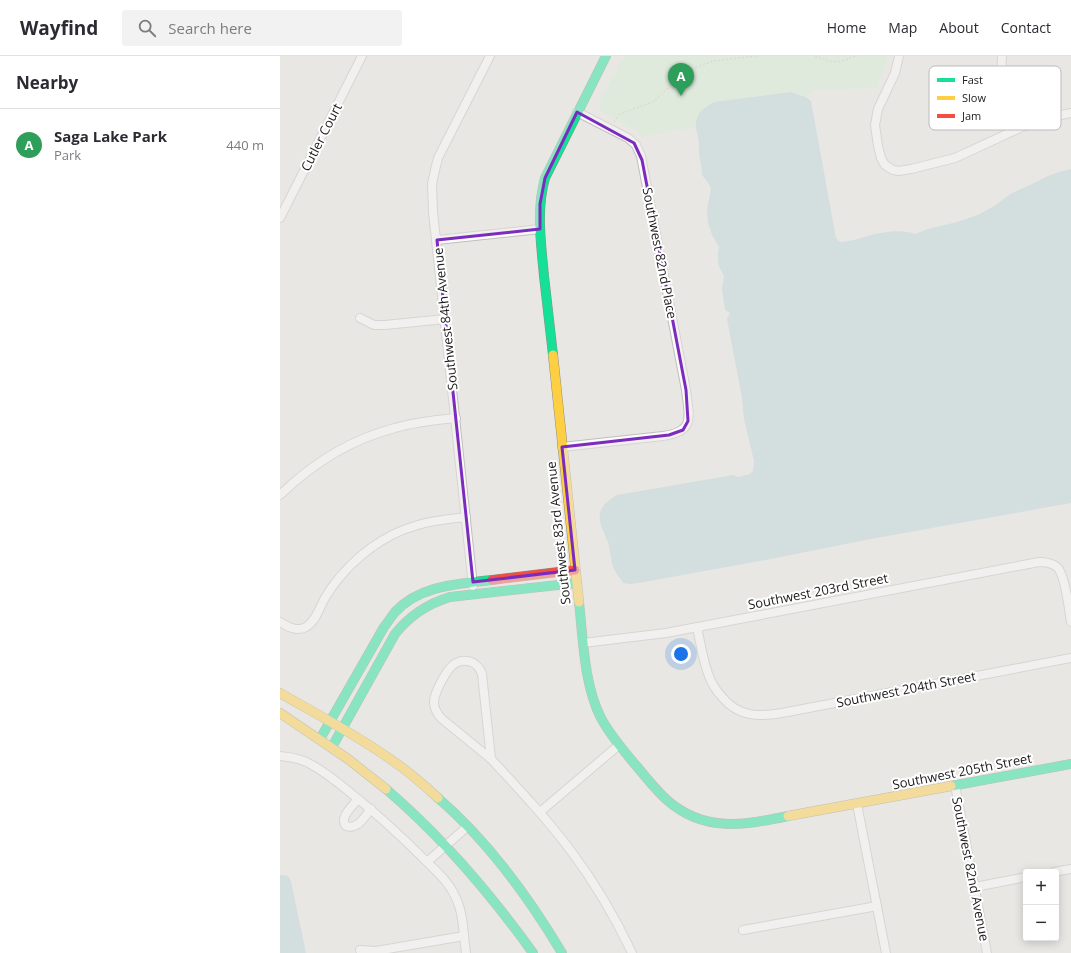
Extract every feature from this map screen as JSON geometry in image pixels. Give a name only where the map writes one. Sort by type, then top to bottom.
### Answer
[{"type":"street","name":"Cutler Court","points":[[280,218],[362,56]]},
{"type":"street","name":"Southwest 84th Avenue","points":[[474,594],[432,203],[432,190],[437,162],[490,56]]},
{"type":"street","name":"Southwest 83rd Avenue","points":[[606,56],[545,178],[540,204],[540,229],[543,264],[576,583],[583,644],[593,696],[604,724],[619,745],[667,800],[696,818],[726,825],[747,824],[857,804]]},
{"type":"street","points":[[899,56],[895,73],[878,109],[875,125],[880,155],[884,163],[891,169],[906,170],[955,158],[1014,130]]},
{"type":"street","points":[[1001,66],[1002,56]]},
{"type":"street","name":"Southwest 82nd Place","points":[[562,447],[674,434],[686,428],[689,414],[686,390],[641,156],[636,145],[632,141],[577,112]]},
{"type":"street","points":[[1061,115],[1071,113]]},
{"type":"street","points":[[437,240],[540,229]]},
{"type":"street","points":[[360,318],[374,325],[445,319]]},
{"type":"street","points":[[280,495],[314,466],[336,452],[369,436],[405,425],[456,418]]},
{"type":"street","points":[[280,622],[294,629],[305,628],[314,620],[329,592],[344,573],[359,558],[379,543],[399,532],[419,524],[466,517]]},
{"type":"street","name":"Southwest 203rd Street","points":[[583,644],[654,635],[1035,563],[1046,563],[1056,566],[1059,570],[1062,575],[1071,622]]},
{"type":"street","points":[[320,740],[378,636],[395,612],[405,603],[425,591],[449,584],[575,570]]},
{"type":"street","points":[[332,747],[391,639],[403,623],[414,613],[436,601],[450,597],[576,583]]},
{"type":"street","name":"Southwest 204th Street","points":[[697,627],[706,669],[717,692],[735,709],[755,715],[776,714],[1071,658]]},
{"type":"street","points":[[491,760],[482,674],[476,663],[469,661],[455,663],[448,669],[434,697],[436,711],[442,719],[491,760],[540,812],[572,851],[615,919],[632,953]]},
{"type":"street","points":[[280,693],[342,728],[385,755],[410,774],[448,807],[468,826],[501,863],[540,916],[562,953]]},
{"type":"street","points":[[280,714],[347,758],[379,783],[412,813],[445,845],[489,895],[510,920],[533,953]]},
{"type":"street","points":[[540,812],[619,745]]},
{"type":"street","points":[[280,756],[300,760],[312,765],[332,778],[406,841],[445,881],[454,893],[461,912],[466,953]]},
{"type":"street","name":"Southwest 205th Street","points":[[857,804],[955,784],[1071,764]]},
{"type":"street","name":"Southwest 82nd Avenue","points":[[955,784],[988,953]]},
{"type":"street","points":[[358,799],[344,816],[343,822],[346,826],[356,826],[371,810]]},
{"type":"street","points":[[857,804],[886,953]]},
{"type":"street","points":[[427,862],[468,826]]},
{"type":"street","points":[[1059,871],[1071,869]]},
{"type":"street","points":[[975,886],[1023,878]]},
{"type":"street","points":[[743,930],[877,906]]},
{"type":"street","points":[[360,950],[376,951],[464,936]]},
{"type":"path","points":[[609,128],[620,114],[653,102],[669,87],[694,68],[714,61],[756,56]]},
{"type":"path","points":[[816,56],[831,62],[843,61],[855,56]]},
{"type":"highlighted area","points":[[577,112],[634,143],[642,160],[686,390],[688,421],[683,430],[669,435],[562,447],[575,570],[473,582],[437,240],[540,229],[540,204],[545,178]]},
{"type":"green space","points":[[624,56],[887,56],[886,66],[876,88],[815,90],[807,97],[791,92],[714,102],[696,120],[695,127],[642,137],[632,128],[602,113],[599,109],[599,103]]},
{"type":"water","points":[[791,92],[811,101],[836,238],[840,242],[851,241],[887,232],[899,231],[915,234],[928,229],[957,222],[978,215],[996,205],[1010,194],[1048,176],[1071,169],[1071,503],[644,582],[631,584],[623,583],[614,569],[608,542],[601,526],[601,511],[607,502],[617,495],[733,475],[738,477],[750,474],[753,471],[754,461],[744,419],[742,398],[727,319],[730,313],[725,310],[722,289],[724,275],[718,262],[719,247],[712,235],[708,223],[707,209],[711,189],[702,175],[696,123],[700,112],[714,102]]},
{"type":"water","points":[[280,875],[288,876],[291,881],[306,953],[280,953]]},
{"type":"traffic: fast","points":[[553,355],[541,239],[540,214],[542,190],[545,178],[606,56]]},
{"type":"traffic: fast","points":[[320,739],[384,627],[395,612],[416,596],[440,587],[492,580]]},
{"type":"traffic: fast","points":[[332,747],[395,634],[407,621],[420,611],[434,603],[450,597],[576,583]]},
{"type":"traffic: fast","points":[[579,602],[585,661],[595,705],[605,725],[614,738],[660,793],[681,811],[695,818],[710,822],[741,824],[788,816]]},
{"type":"traffic: fast","points":[[951,786],[1071,764]]},
{"type":"traffic: fast","points":[[386,789],[427,826],[464,866],[500,909],[533,953]]},
{"type":"traffic: fast","points":[[438,798],[457,815],[491,851],[535,911],[562,953]]},
{"type":"traffic: slow","points":[[553,355],[579,602]]},
{"type":"traffic: slow","points":[[280,693],[366,742],[411,774],[438,798]]},
{"type":"traffic: slow","points":[[280,713],[348,759],[386,789]]},
{"type":"traffic: slow","points":[[788,816],[951,786]]},
{"type":"traffic: jam","points":[[492,580],[575,570]]},
{"type":"place","name":"Saga Lake Park","points":[[681,96]]}]
